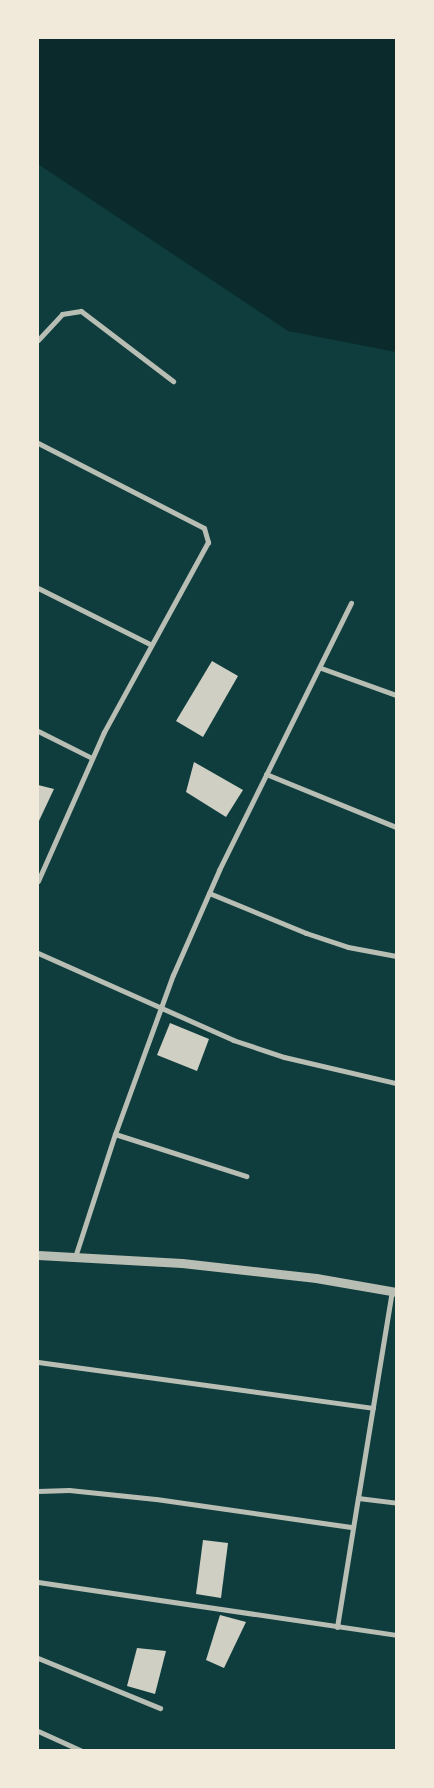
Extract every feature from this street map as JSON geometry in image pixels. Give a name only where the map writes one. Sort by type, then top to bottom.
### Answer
[{"type":"street","points":[[38,340],[62,314],[81,311],[173,381]]},
{"type":"street","points":[[38,443],[204,528],[207,534],[203,553],[150,644],[92,758],[40,870],[38,881]]},
{"type":"street","points":[[38,588],[150,644]]},
{"type":"street","points":[[76,1257],[115,1134],[160,1009],[209,893],[266,774],[321,668],[351,603]]},
{"type":"street","points":[[321,668],[396,695]]},
{"type":"street","points":[[38,731],[92,758]]},
{"type":"street","points":[[266,774],[396,827]]},
{"type":"street","points":[[209,893],[306,933],[348,947],[396,956]]},
{"type":"street","points":[[38,953],[233,1040],[284,1056],[396,1083]]},
{"type":"street","points":[[115,1134],[246,1176]]},
{"type":"street","points":[[38,1255],[182,1262],[316,1278],[394,1292],[358,1498],[351,1527],[337,1627]]},
{"type":"street","points":[[38,1362],[373,1408]]},
{"type":"street","points":[[38,1491],[69,1490],[156,1499],[351,1527]]},
{"type":"street","points":[[358,1498],[396,1503]]},
{"type":"street","points":[[38,1582],[396,1635]]},
{"type":"street","points":[[38,1658],[160,1708]]},
{"type":"street","points":[[38,1732],[80,1750]]},
{"type":"water","points":[[38,38],[396,38],[396,352],[288,331],[38,164]]},
{"type":"building","points":[[212,661],[238,676],[203,737],[176,721]]},
{"type":"building","points":[[194,762],[243,790],[226,817],[186,792]]},
{"type":"building","points":[[38,785],[54,789],[38,823]]},
{"type":"building","points":[[170,1023],[209,1039],[197,1071],[157,1055]]},
{"type":"building","points":[[203,1540],[228,1543],[221,1598],[196,1594]]},
{"type":"building","points":[[220,1615],[246,1622],[224,1668],[206,1660]]},
{"type":"building","points":[[137,1648],[166,1651],[155,1694],[127,1686]]}]
